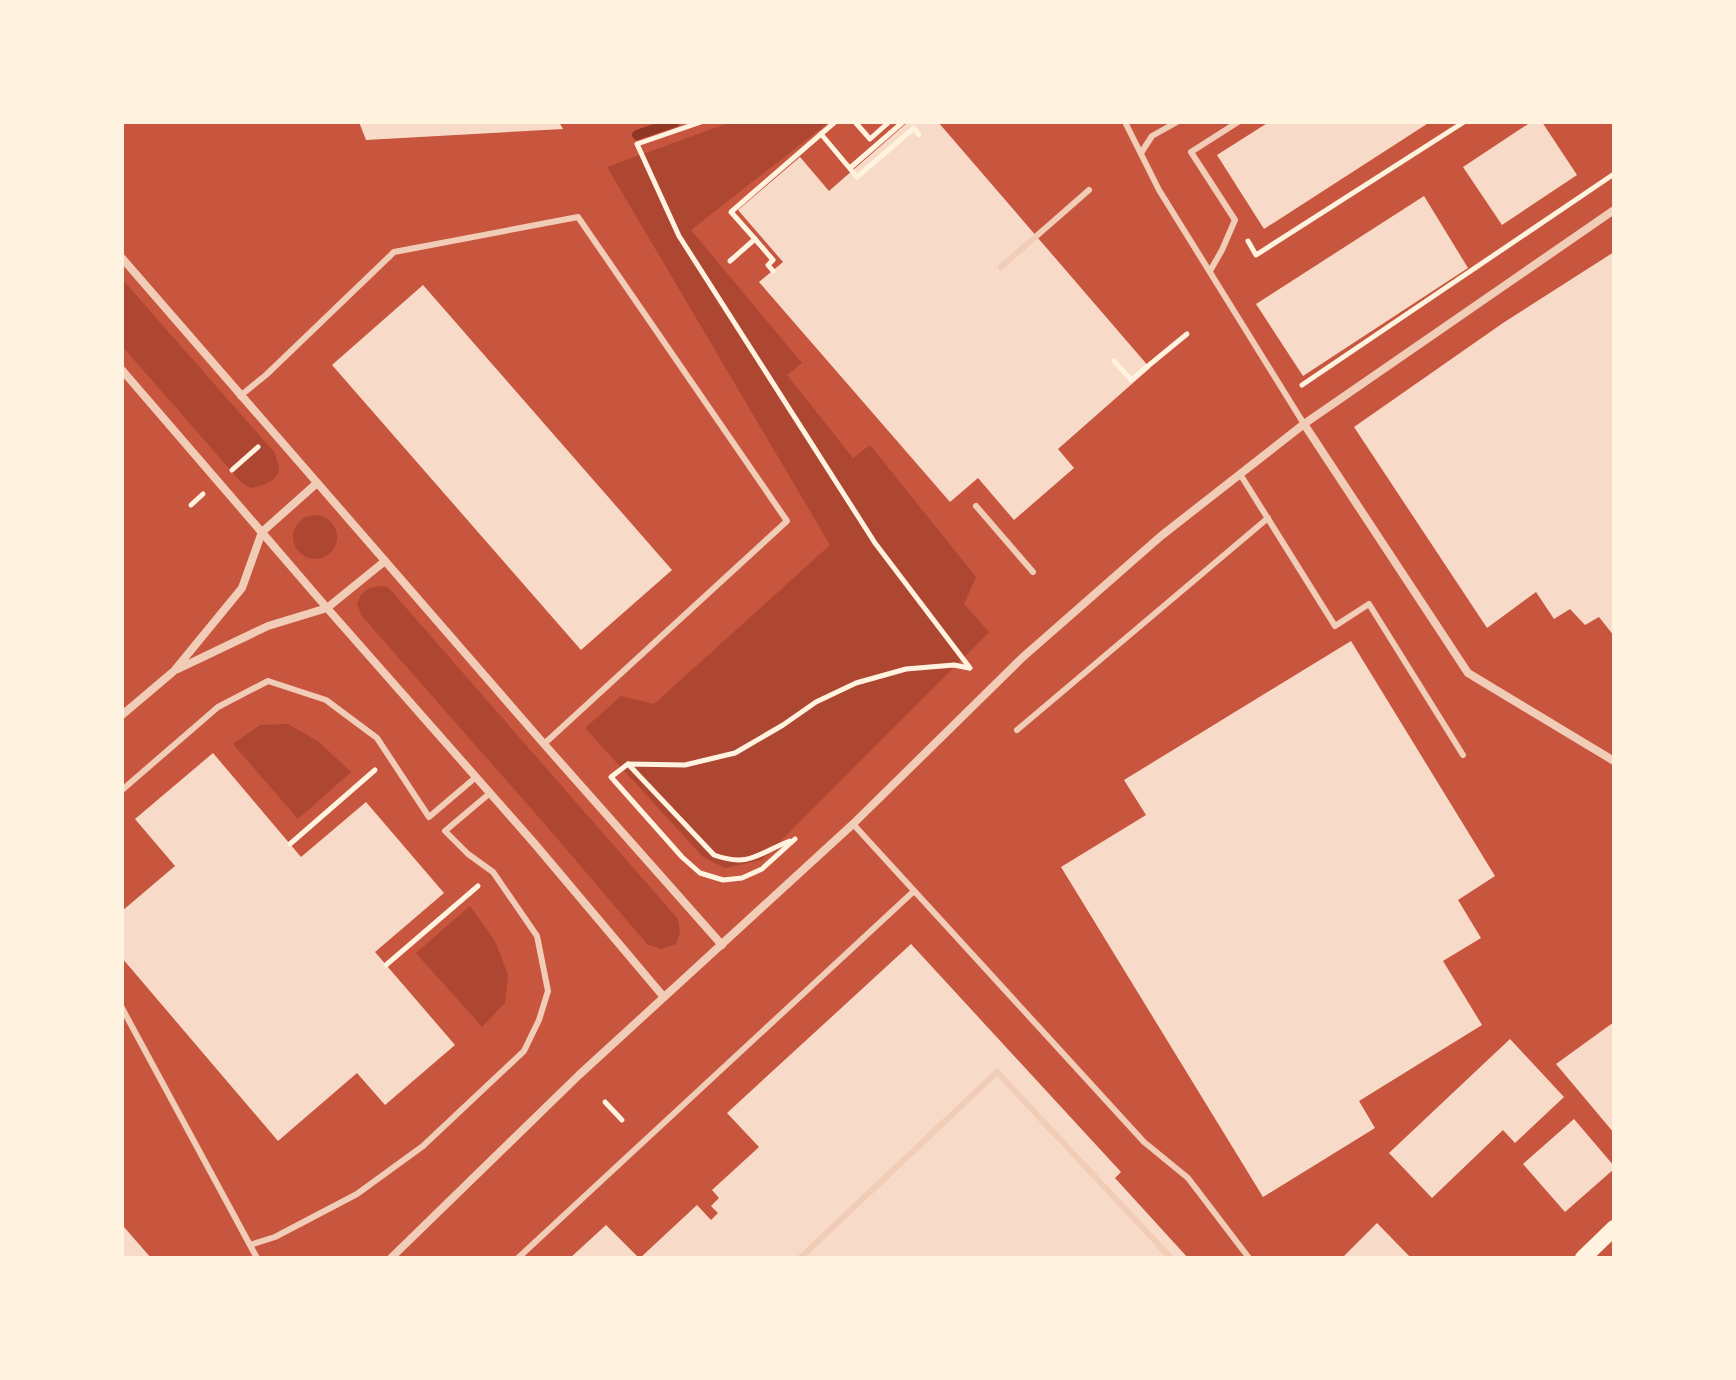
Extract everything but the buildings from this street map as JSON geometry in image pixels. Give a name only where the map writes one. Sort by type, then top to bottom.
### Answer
[{"type":"main road","points":[[1583,1258],[1614,1228]]},
{"type":"street","points":[[391,1258],[663,996],[853,824],[1032,649],[1161,536],[1304,424],[1614,210]]},
{"type":"street","points":[[122,258],[722,945]]},
{"type":"street","points":[[122,370],[663,996]]},
{"type":"street","points":[[1304,424],[1468,673],[1614,761]]},
{"type":"street","points":[[122,715],[174,671],[242,588],[262,532],[317,483]]},
{"type":"street","points":[[174,671],[268,626],[327,608],[385,561]]},
{"type":"lane","points":[[1125,122],[1159,190],[1304,424]]},
{"type":"lane","points":[[1141,153],[1152,136],[1177,122]]},
{"type":"lane","points":[[1210,271],[1235,220],[1191,152],[1238,122]]},
{"type":"lane","points":[[1001,267],[1089,190]]},
{"type":"lane","points":[[240,396],[266,375],[394,252],[578,217],[787,521],[544,744]]},
{"type":"lane","points":[[1240,474],[1335,626],[1369,604],[1463,755]]},
{"type":"lane","points":[[976,506],[1033,572]]},
{"type":"lane","points":[[1017,730],[1268,518]]},
{"type":"lane","points":[[122,790],[218,707],[268,681],[326,700],[377,738],[429,817],[476,777]]},
{"type":"lane","points":[[250,1245],[275,1237],[357,1194],[423,1146],[524,1051],[539,1020],[548,991],[537,936],[493,872],[468,854],[445,831],[490,793]]},
{"type":"lane","points":[[853,824],[1136,1134],[1188,1178],[1249,1258]]},
{"type":"lane","points":[[518,1258],[914,891]]},
{"type":"lane","points":[[122,1008],[257,1258]]},
{"type":"lane","points":[[800,1258],[997,1072],[1171,1258]]},
{"type":"path","points":[[628,764],[714,855],[730,861],[744,861],[795,839],[762,869],[742,878],[723,880],[700,873],[611,777],[628,764],[685,765],[735,753],[816,702],[856,683],[906,669],[954,665],[970,668],[866,530],[679,236],[637,144],[701,122]]},
{"type":"path","points":[[773,271],[768,265],[773,260],[731,212],[835,122]]},
{"type":"path","points":[[855,122],[870,139],[889,122]]},
{"type":"path","points":[[850,168],[903,122]]},
{"type":"path","points":[[1235,220],[1256,255],[1464,122]]},
{"type":"path","points":[[821,134],[857,177],[914,128],[919,135]]},
{"type":"path","points":[[1313,378],[1614,174]]},
{"type":"path","points":[[730,261],[755,239]]},
{"type":"path","points":[[1114,361],[1131,380],[1187,334]]},
{"type":"path","points":[[191,505],[275,433]]},
{"type":"path","points":[[290,844],[384,762]]},
{"type":"path","points":[[386,965],[487,878]]},
{"type":"path","points":[[605,1102],[622,1120]]},
{"type":"shaded area","points":[[731,122],[829,122],[691,230],[802,363],[787,375],[853,458],[870,445],[976,577],[964,604],[989,632],[762,860],[725,868],[703,857],[585,728],[621,696],[654,704],[830,545],[607,167]]},
{"type":"shaded area","points":[[122,279],[275,453],[279,468],[276,477],[250,488],[241,482],[122,346]]},
{"type":"shaded area","points":[[315,515],[331,521],[337,537],[331,553],[315,559],[299,553],[293,537],[299,521]]},
{"type":"shaded area","points":[[377,586],[388,587],[678,919],[680,933],[676,944],[661,949],[647,944],[361,615],[357,603],[359,599],[364,592]]},
{"type":"shaded area","points":[[288,724],[319,742],[351,772],[298,819],[233,744],[260,725]]},
{"type":"shaded area","points":[[470,906],[495,941],[508,975],[505,1003],[482,1027],[416,953]]},
{"type":"waterway","points":[[637,135],[675,122]]}]
